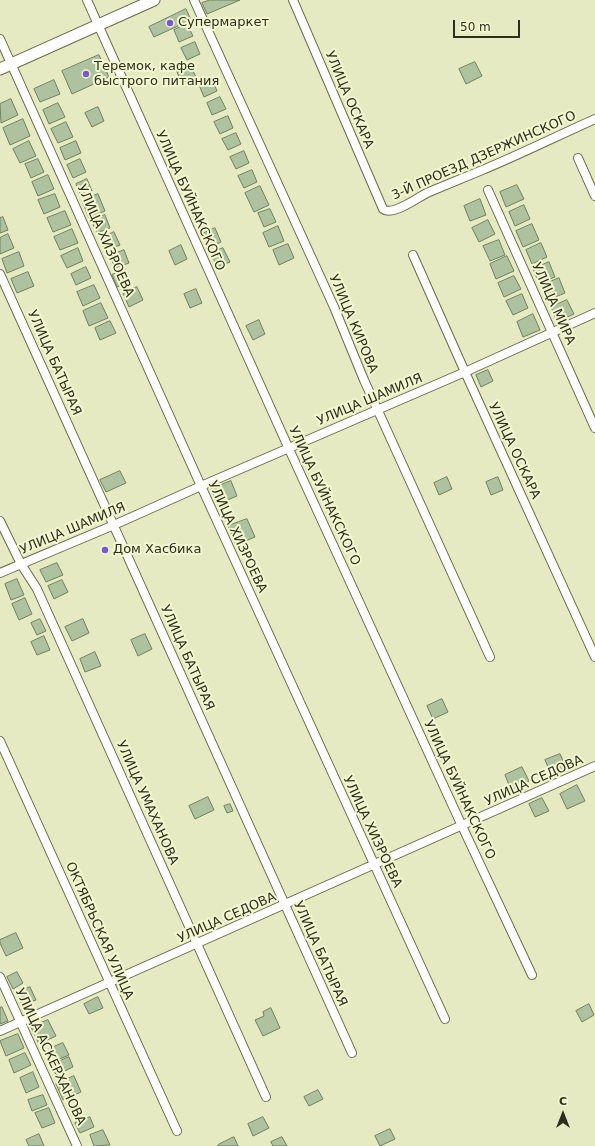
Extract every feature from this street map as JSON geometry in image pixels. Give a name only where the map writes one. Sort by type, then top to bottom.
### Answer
[{"type":"main road","points":[[0,69],[154,0]]},
{"type":"street","name":"УЛИЦА БУЙНАКСКОГО","points":[[87,0],[288,449],[532,975]]},
{"type":"street","name":"УЛИЦА КИРОВА","points":[[194,0],[331,300],[377,410],[490,657]]},
{"type":"street","name":"УЛИЦА ОСКАРА","points":[[293,0],[382,209]]},
{"type":"street","name":"УЛИЦА ХИЗРОЕВА","points":[[0,39],[201,486],[445,1019]]},
{"type":"street","name":"3-Й ПРОЕЗД ДЗЕРЖИНСКОГО","points":[[382,209],[388,212],[412,202],[427,193],[595,119]]},
{"type":"street","points":[[578,158],[595,196]]},
{"type":"street","name":"УЛИЦА МИРА","points":[[488,190],[595,428]]},
{"type":"street","name":"УЛИЦА ОСКАРА","points":[[413,255],[595,657]]},
{"type":"street","name":"УЛИЦА БАТЫРАЯ","points":[[0,274],[352,1053]]},
{"type":"street","name":"УЛИЦА ШАМИЛЯ","points":[[0,573],[114,526],[201,486],[465,372],[595,313]]},
{"type":"street","name":"УЛИЦА УМАХАНОВА","points":[[0,521],[20,564],[40,596],[266,1097]]},
{"type":"street","name":"ОКТЯБРЬСКАЯ УЛИЦА","points":[[0,741],[108,983],[177,1131]]},
{"type":"street","name":"УЛИЦА СЕДОВА","points":[[0,1031],[286,905],[595,766]]},
{"type":"street","name":"УЛИЦА АСКЕРХАНОВА","points":[[0,977],[77,1146]]},
{"type":"building","points":[[210,0],[240,0],[207,14],[202,3]]},
{"type":"building","name":"Супермаркет","points":[[186,9],[191,20],[154,37],[149,27]]},
{"type":"building","points":[[187,24],[193,36],[179,42],[174,30]]},
{"type":"building","points":[[195,42],[200,54],[187,60],[181,48]]},
{"type":"building","name":"Теремок, кафе быстрого питания","points":[[99,55],[109,77],[72,94],[62,71]]},
{"type":"building","points":[[475,62],[482,76],[466,84],[459,69]]},
{"type":"building","points":[[190,65],[196,77],[182,83],[177,72]]},
{"type":"building","points":[[212,79],[217,91],[204,97],[199,85]]},
{"type":"building","points":[[54,80],[60,94],[40,102],[34,89]]},
{"type":"building","points":[[220,97],[226,109],[212,115],[207,103]]},
{"type":"building","points":[[11,99],[18,115],[1,123],[0,104]]},
{"type":"building","points":[[58,103],[65,117],[49,124],[43,110]]},
{"type":"building","points":[[98,107],[104,121],[92,127],[85,113]]},
{"type":"building","points":[[228,116],[233,128],[220,134],[214,122]]},
{"type":"building","points":[[23,119],[30,136],[10,145],[3,128]]},
{"type":"building","points":[[66,122],[73,137],[58,143],[51,129]]},
{"type":"building","points":[[236,133],[241,144],[228,150],[222,139]]},
{"type":"building","points":[[29,141],[36,156],[20,163],[13,149]]},
{"type":"building","points":[[76,141],[81,153],[65,160],[60,148]]},
{"type":"building","points":[[244,151],[249,163],[236,169],[230,157]]},
{"type":"building","points":[[38,159],[44,172],[31,178],[25,164]]},
{"type":"building","points":[[80,159],[86,172],[73,178],[67,165]]},
{"type":"building","points":[[252,170],[257,182],[244,188],[238,176]]},
{"type":"building","points":[[48,175],[54,189],[38,196],[32,182]]},
{"type":"building","points":[[87,179],[92,191],[81,196],[76,184]]},
{"type":"building","points":[[517,185],[524,199],[506,207],[500,192]]},
{"type":"building","points":[[260,186],[269,205],[254,212],[245,193]]},
{"type":"building","points":[[55,194],[60,207],[44,214],[38,200]]},
{"type":"building","points":[[98,194],[105,211],[89,218],[82,201]]},
{"type":"building","points":[[480,199],[486,215],[470,221],[464,206]]},
{"type":"building","points":[[524,205],[530,219],[515,226],[509,212]]},
{"type":"building","points":[[270,209],[276,222],[264,227],[258,213]]},
{"type":"building","points":[[65,211],[71,225],[53,232],[47,218]]},
{"type":"building","points":[[105,215],[110,228],[97,233],[91,220]]},
{"type":"building","points":[[3,217],[8,230],[0,233],[0,218]]},
{"type":"building","points":[[488,220],[495,234],[479,242],[472,228]]},
{"type":"building","points":[[532,224],[539,240],[523,247],[516,231]]},
{"type":"building","points":[[278,226],[284,241],[269,247],[263,233]]},
{"type":"building","points":[[215,228],[221,242],[209,248],[202,234]]},
{"type":"building","points":[[72,229],[78,243],[60,250],[54,237]]},
{"type":"building","points":[[114,232],[120,245],[105,251],[100,239]]},
{"type":"building","points":[[8,234],[14,248],[0,254],[0,238]]},
{"type":"building","points":[[499,240],[505,255],[490,261],[483,246]]},
{"type":"building","points":[[541,243],[547,257],[532,264],[526,250]]},
{"type":"building","points":[[288,244],[294,258],[279,265],[273,250]]},
{"type":"building","points":[[181,245],[187,259],[175,265],[169,251]]},
{"type":"building","points":[[78,248],[83,261],[67,268],[61,256]]},
{"type":"building","points":[[223,248],[230,262],[217,267],[211,253]]},
{"type":"building","points":[[124,250],[129,263],[115,268],[110,256]]},
{"type":"building","points":[[19,252],[24,266],[7,273],[2,259]]},
{"type":"building","points":[[507,256],[514,271],[496,279],[490,264]]},
{"type":"building","points":[[549,262],[555,277],[539,283],[533,269]]},
{"type":"building","points":[[86,267],[91,278],[76,285],[71,274]]},
{"type":"building","points":[[125,269],[130,282],[117,287],[112,275]]},
{"type":"building","points":[[28,272],[34,286],[17,293],[11,279]]},
{"type":"building","points":[[514,276],[521,289],[504,297],[498,283]]},
{"type":"building","points":[[559,278],[565,293],[548,300],[541,286]]},
{"type":"building","points":[[94,285],[100,298],[83,306],[77,292]]},
{"type":"building","points":[[137,287],[143,300],[129,307],[123,293]]},
{"type":"building","points":[[196,289],[202,303],[190,308],[184,294]]},
{"type":"building","points":[[522,294],[528,308],[513,315],[506,301]]},
{"type":"building","points":[[567,300],[574,314],[557,322],[551,307]]},
{"type":"building","points":[[101,303],[108,318],[89,326],[83,311]]},
{"type":"building","points":[[533,314],[540,330],[523,337],[517,322]]},
{"type":"building","points":[[259,320],[265,334],[253,340],[246,326]]},
{"type":"building","points":[[110,321],[116,333],[100,340],[95,328]]},
{"type":"building","points":[[488,370],[493,381],[481,387],[476,375]]},
{"type":"building","points":[[120,471],[126,483],[106,492],[100,480]]},
{"type":"building","points":[[447,477],[452,489],[439,495],[434,483]]},
{"type":"building","points":[[498,477],[503,490],[491,495],[486,482]]},
{"type":"building","points":[[231,481],[237,496],[218,504],[211,489]]},
{"type":"building","points":[[247,519],[255,537],[236,545],[228,526]]},
{"type":"building","points":[[57,563],[63,575],[46,582],[40,570]]},
{"type":"building","points":[[17,579],[24,595],[11,600],[5,584]]},
{"type":"building","points":[[62,580],[68,592],[54,599],[48,586]]},
{"type":"building","points":[[25,598],[32,614],[19,620],[12,604]]},
{"type":"building","points":[[40,619],[46,631],[37,635],[31,623]]},
{"type":"building","points":[[83,619],[89,633],[72,641],[65,627]]},
{"type":"building","points":[[145,634],[152,649],[138,656],[131,640]]},
{"type":"building","points":[[44,636],[50,650],[37,655],[31,642]]},
{"type":"building","points":[[95,652],[101,666],[85,672],[80,659]]},
{"type":"building","points":[[442,699],[448,712],[433,719],[427,706]]},
{"type":"building","points":[[560,754],[567,769],[552,776],[545,760]]},
{"type":"building","points":[[522,767],[529,781],[511,790],[505,775]]},
{"type":"building","points":[[577,785],[585,801],[567,809],[560,794]]},
{"type":"building","points":[[208,797],[214,810],[195,819],[189,806]]},
{"type":"building","points":[[542,798],[549,811],[535,817],[529,804]]},
{"type":"building","points":[[230,804],[233,811],[227,813],[224,806]]},
{"type":"building","points":[[16,933],[23,948],[6,956],[0,940]]},
{"type":"building","points":[[17,972],[23,983],[13,989],[7,977]]},
{"type":"building","points":[[30,987],[36,1000],[22,1005],[17,993]]},
{"type":"building","points":[[98,997],[103,1008],[89,1014],[84,1004]]},
{"type":"building","points":[[589,1004],[594,1015],[582,1022],[576,1011]]},
{"type":"building","points":[[2,1007],[8,1021],[0,1024],[0,1008]]},
{"type":"building","points":[[271,1008],[280,1028],[263,1036],[255,1020],[264,1016],[263,1012]]},
{"type":"building","points":[[48,1020],[56,1036],[39,1044],[31,1027]]},
{"type":"building","points":[[18,1034],[24,1048],[6,1056],[0,1041]]},
{"type":"building","points":[[63,1043],[69,1055],[55,1061],[49,1049]]},
{"type":"building","points":[[25,1053],[31,1065],[14,1073],[9,1060]]},
{"type":"building","points":[[69,1057],[73,1067],[56,1075],[51,1065]]},
{"type":"building","points":[[33,1072],[39,1087],[26,1093],[20,1078]]},
{"type":"building","points":[[74,1076],[81,1092],[63,1100],[56,1084]]},
{"type":"building","points":[[318,1090],[323,1099],[309,1106],[304,1097]]},
{"type":"building","points":[[43,1095],[47,1105],[32,1111],[28,1100]]},
{"type":"building","points":[[49,1108],[55,1123],[42,1128],[35,1113]]},
{"type":"building","points":[[90,1117],[94,1127],[80,1133],[75,1123]]},
{"type":"building","points":[[263,1117],[269,1128],[253,1136],[248,1124]]},
{"type":"building","points":[[390,1129],[395,1139],[380,1146],[375,1136]]},
{"type":"building","points":[[103,1130],[110,1145],[94,1146],[90,1135]]},
{"type":"building","points":[[39,1134],[44,1146],[29,1146],[26,1140]]},
{"type":"building","points":[[234,1137],[238,1146],[218,1146],[218,1145]]},
{"type":"building","points":[[282,1137],[287,1146],[273,1146],[271,1142]]},
{"type":"place","name":"Супермаркет","points":[[170,23]]},
{"type":"place","name":"Теремок, кафе быстрого питания","points":[[86,74]]},
{"type":"place","name":"Дом Хасбика","points":[[105,550]]}]
